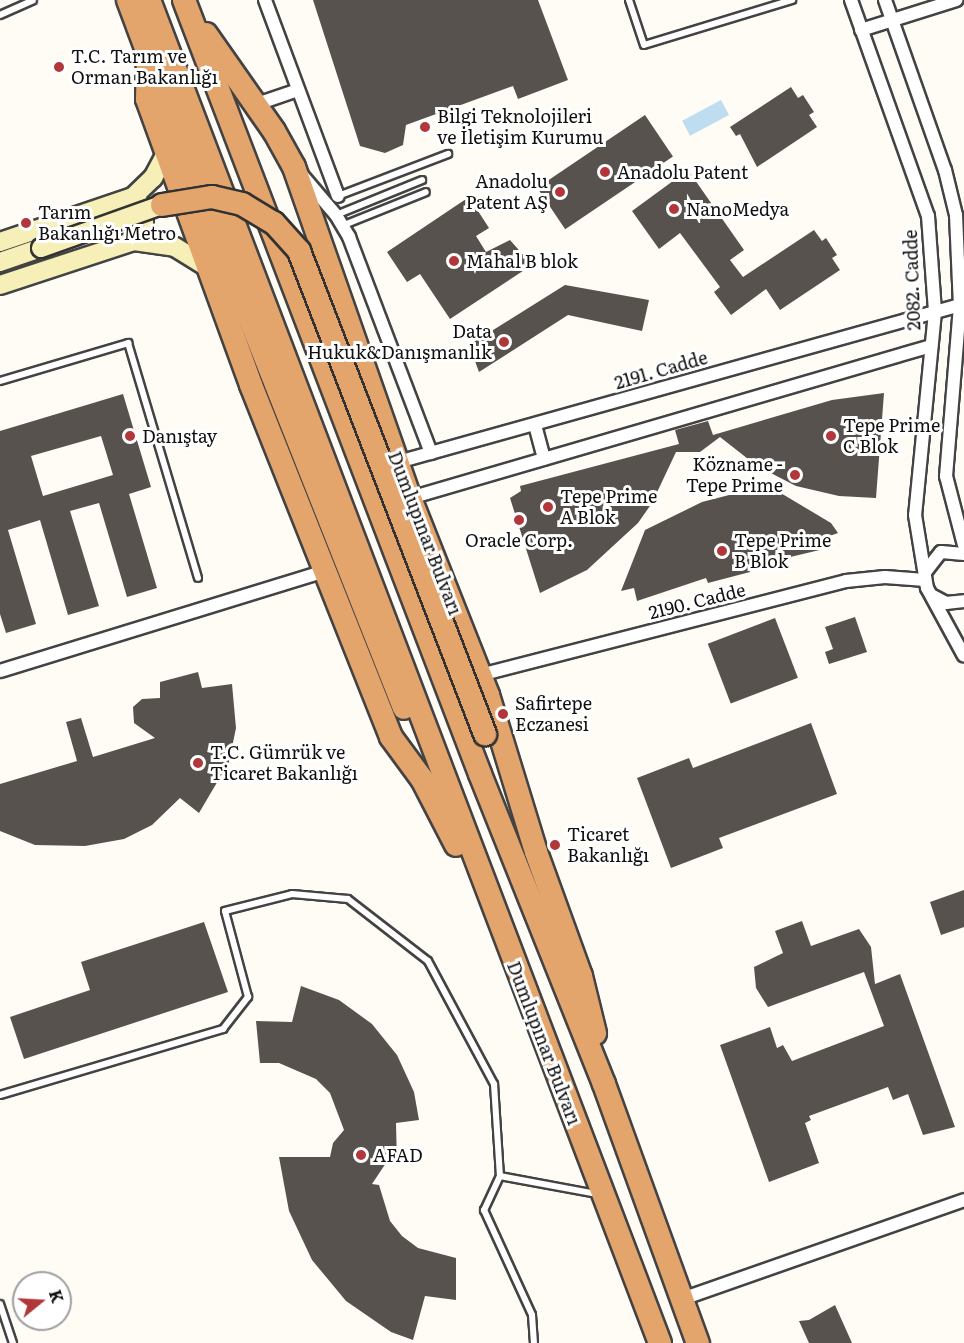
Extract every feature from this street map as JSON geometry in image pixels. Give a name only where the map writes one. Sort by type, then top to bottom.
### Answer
[{"type":"highway","name":"Dumlupınar Bulvarı","points":[[128,0],[402,706],[431,742]]},
{"type":"highway","name":"Dumlupınar Bulvarı","points":[[149,0],[502,934],[660,1343]]},
{"type":"highway","name":"Dumlupınar Bulvarı","points":[[185,4],[294,167],[410,498],[480,675],[511,762],[536,852],[581,976],[604,1084]]},
{"type":"highway","name":"Dumlupınar Bulvarı","points":[[185,4],[476,763],[604,1084],[698,1343]]},
{"type":"highway","points":[[148,52],[147,99],[165,154],[391,737],[426,787],[502,934]]},
{"type":"highway","points":[[162,205],[212,197],[242,204],[274,223],[299,251],[485,734],[536,852]]},
{"type":"main road","points":[[0,242],[133,197],[153,178],[165,154]]},
{"type":"main road","points":[[133,197],[144,215],[141,232],[134,241]]},
{"type":"main road","points":[[0,262],[162,205]]},
{"type":"main road","points":[[0,285],[134,241],[175,247],[209,268]]},
{"type":"street","points":[[265,0],[338,196]]},
{"type":"street","name":"2082. Cadde","points":[[851,0],[924,203],[933,252],[935,312],[915,514],[925,576],[932,595],[964,656]]},
{"type":"street","points":[[885,0],[952,193],[959,240],[962,305],[946,476],[964,545]]},
{"type":"street","points":[[861,30],[956,0]]},
{"type":"street","points":[[254,105],[298,90]]},
{"type":"street","points":[[294,167],[340,220],[430,453]]},
{"type":"street","name":"2191. Cadde","points":[[398,462],[962,305]]},
{"type":"street","points":[[410,498],[931,346]]},
{"type":"street","points":[[535,424],[544,459]]},
{"type":"street","points":[[925,576],[941,552],[964,554]]},
{"type":"street","points":[[0,671],[326,571]]},
{"type":"street","name":"2190. Cadde","points":[[480,675],[846,581],[925,576]]},
{"type":"street","points":[[932,595],[946,603],[964,601]]},
{"type":"street","points":[[682,1299],[964,1200]]},
{"type":"lane","points":[[0,15],[33,0]]},
{"type":"lane","points":[[628,0],[644,45],[792,0]]},
{"type":"lane","points":[[338,196],[448,154]]},
{"type":"lane","points":[[340,220],[422,180]]},
{"type":"lane","points":[[340,220],[426,192]]},
{"type":"lane","points":[[0,381],[128,343],[198,578]]},
{"type":"lane","points":[[0,1095],[223,1029],[248,997],[225,911],[292,894],[348,899],[428,961],[494,1083],[500,1176],[484,1210],[532,1316],[534,1343]]},
{"type":"lane","points":[[500,1176],[603,1195]]},
{"type":"lane","points":[[0,1304],[13,1343]]},
{"type":"water","points":[[721,100],[729,115],[690,136],[682,121]]},
{"type":"building","points":[[313,0],[538,0],[568,80],[518,99],[513,86],[406,125],[403,145],[385,153],[360,146]]},
{"type":"building","points":[[791,87],[798,98],[803,95],[814,112],[809,115],[817,127],[757,167],[740,134],[736,136],[730,127]]},
{"type":"building","name":"Anadolu Patent","points":[[645,115],[673,156],[565,229],[537,188]]},
{"type":"building","points":[[688,170],[744,250],[730,260],[743,277],[814,230],[822,241],[826,238],[837,255],[832,258],[840,270],[780,310],[766,289],[731,315],[714,292],[720,287],[680,233],[659,249],[632,211]]},
{"type":"building","points":[[469,197],[489,228],[476,236],[486,252],[510,240],[532,265],[450,319],[420,274],[407,282],[387,252]]},
{"type":"building","points":[[565,285],[649,300],[642,331],[568,315],[479,372],[469,345]]},
{"type":"building","points":[[884,393],[876,498],[839,496],[796,486],[757,466],[720,437],[700,452],[676,452],[652,503],[638,523],[587,570],[540,593],[510,498],[521,491],[520,486],[679,444],[675,430],[708,421],[713,435],[832,400]]},
{"type":"building","points":[[123,394],[151,487],[129,494],[157,588],[127,597],[99,503],[70,511],[99,606],[68,615],[40,520],[8,530],[36,624],[6,633],[0,614],[0,431]],"holes":[[[101,436],[113,475],[43,496],[31,456]]]},
{"type":"building","points":[[779,492],[831,523],[838,533],[824,538],[828,548],[749,567],[750,572],[708,583],[706,578],[637,601],[634,588],[621,591],[645,530],[702,502],[733,494]]},
{"type":"building","points":[[855,617],[867,652],[829,664],[825,652],[833,649],[825,627]]},
{"type":"building","points":[[775,618],[798,678],[731,704],[708,644]]},
{"type":"building","points":[[198,672],[202,688],[232,684],[236,728],[229,762],[199,813],[180,798],[152,825],[124,839],[85,846],[35,845],[0,831],[0,784],[77,761],[66,722],[81,718],[93,757],[155,738],[134,723],[133,707],[142,699],[160,698],[160,682]]},
{"type":"building","points":[[811,723],[837,794],[719,838],[723,848],[671,868],[637,778],[689,758],[693,768]]},
{"type":"building","points":[[964,890],[964,927],[941,935],[930,902]]},
{"type":"building","points":[[802,921],[811,946],[859,929],[871,947],[875,984],[900,974],[955,1127],[923,1135],[908,1094],[893,1100],[888,1087],[809,1116],[811,1120],[805,1123],[819,1163],[769,1182],[720,1045],[770,1027],[777,1048],[783,1045],[792,1061],[884,1026],[864,972],[768,1007],[756,988],[754,967],[783,953],[775,931]]},
{"type":"building","points":[[204,922],[228,992],[24,1059],[10,1017],[90,990],[81,962]]},
{"type":"building","points":[[301,986],[339,1000],[372,1024],[397,1055],[414,1092],[419,1120],[396,1123],[397,1164],[386,1163],[372,1184],[379,1185],[390,1221],[402,1236],[418,1248],[456,1258],[456,1300],[425,1296],[413,1340],[391,1332],[346,1301],[312,1260],[289,1211],[279,1157],[330,1157],[333,1143],[344,1130],[330,1093],[316,1079],[279,1063],[260,1063],[256,1021],[292,1022]]},
{"type":"building","points":[[835,1305],[852,1343],[809,1343],[799,1321],[809,1320]]},
{"type":"place","name":"T.C. Tarım ve Orman Bakanlığı","points":[[59,67]]},
{"type":"place","name":"Bilgi Teknolojileri ve İletişim Kurumu","points":[[425,127]]},
{"type":"place","name":"Anadolu Patent","points":[[605,172]]},
{"type":"place","name":"Anadolu Patent AŞ","points":[[560,192]]},
{"type":"place","name":"NanoMedya","points":[[674,209]]},
{"type":"place","name":"Tarım Bakanlığı Metro","points":[[26,223]]},
{"type":"place","name":"Mahal B blok","points":[[454,261]]},
{"type":"place","name":"Data Hukuk&Danışmanlık","points":[[504,342]]},
{"type":"place","name":"Danıştay","points":[[130,436]]},
{"type":"place","name":"Tepe Prime C Blok","points":[[831,436]]},
{"type":"place","name":"Közname - Tepe Prime","points":[[795,475]]},
{"type":"place","name":"Tepe Prime A Blok","points":[[548,507]]},
{"type":"place","name":"Oracle Corp.","points":[[519,520]]},
{"type":"place","name":"Tepe Prime B Blok","points":[[722,551]]},
{"type":"place","name":"Safirtepe Eczanesi","points":[[503,714]]},
{"type":"place","name":"T.C. Gümrük ve Ticaret Bakanlığı","points":[[198,763]]},
{"type":"place","name":"Ticaret Bakanlığı","points":[[555,845]]},
{"type":"place","name":"AFAD","points":[[361,1155]]}]
